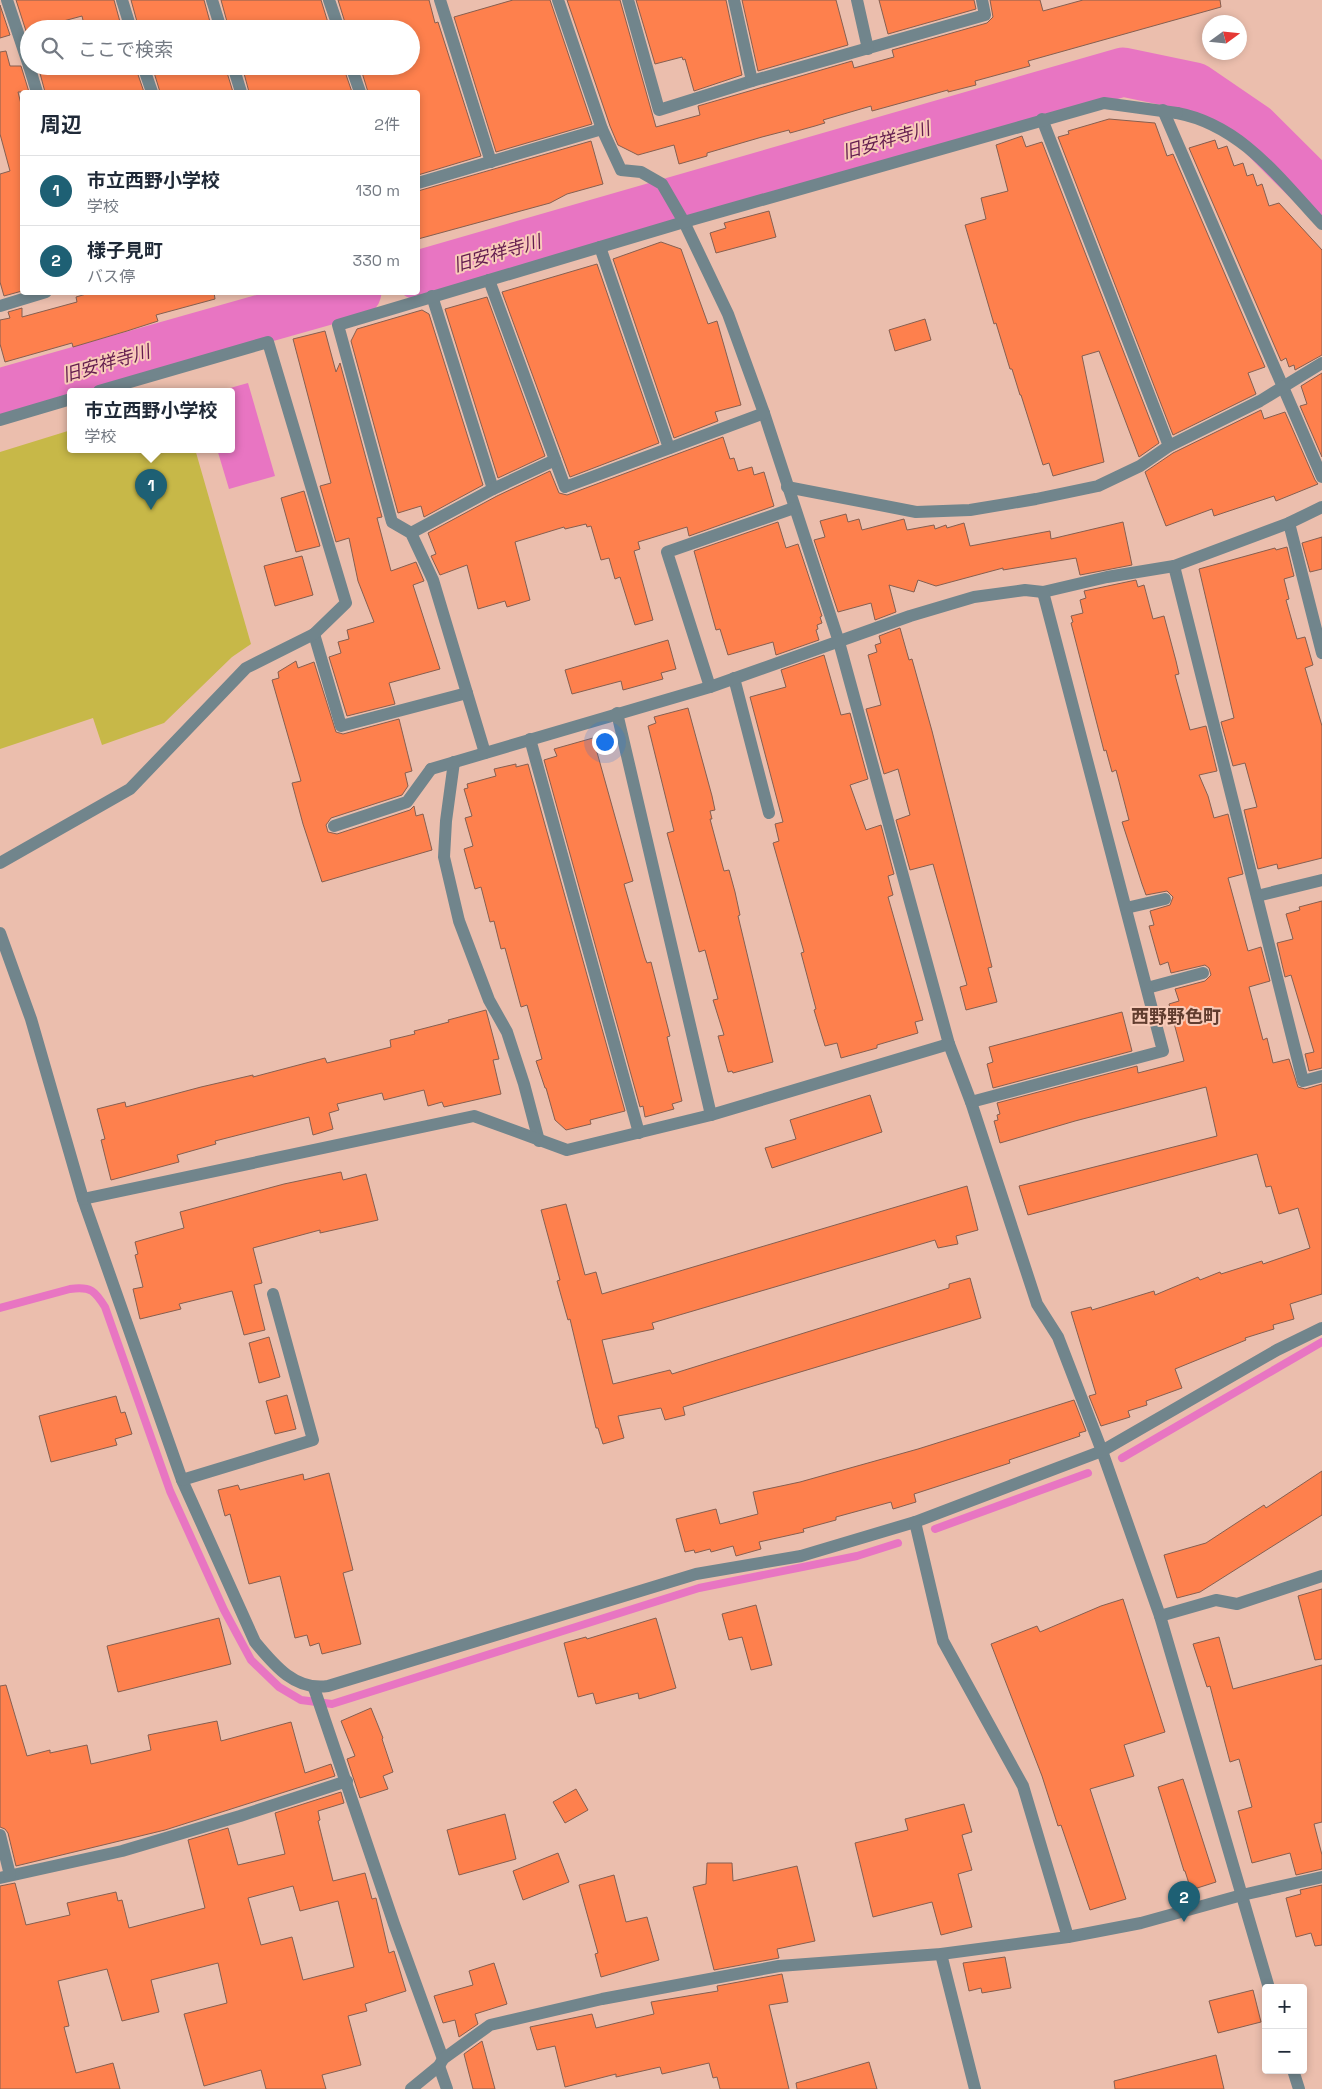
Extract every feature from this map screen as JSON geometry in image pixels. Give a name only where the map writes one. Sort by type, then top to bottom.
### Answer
[{"type":"street","points":[[7,0],[20,39]]},
{"type":"street","points":[[122,0],[128,20]]},
{"type":"street","points":[[212,0],[218,20]]},
{"type":"street","points":[[329,0],[336,20]]},
{"type":"street","points":[[440,0],[491,162]]},
{"type":"street","points":[[558,0],[602,129],[621,170],[641,172],[662,184],[684,222],[728,314],[764,413],[839,642],[949,1044],[971,1102],[1037,1304],[1058,1337],[1102,1451],[1160,1616],[1268,1984]]},
{"type":"street","points":[[628,0],[659,110],[752,81],[985,15],[982,0]]},
{"type":"street","points":[[734,0],[752,81]]},
{"type":"street","points":[[857,0],[868,49]]},
{"type":"street","points":[[32,75],[36,90]]},
{"type":"street","points":[[146,75],[151,90]]},
{"type":"street","points":[[236,75],[240,90]]},
{"type":"street","points":[[354,75],[359,90]]},
{"type":"street","points":[[485,752],[433,580],[411,534],[392,522],[338,325],[684,222],[976,140],[1042,119],[1104,103],[1163,110],[1194,116],[1220,127],[1254,151],[1322,224]]},
{"type":"street","points":[[1163,110],[1322,477]]},
{"type":"street","points":[[1042,119],[1169,446]]},
{"type":"street","points":[[420,182],[602,129]]},
{"type":"street","points":[[600,247],[669,448]]},
{"type":"street","points":[[489,280],[566,488],[764,413]]},
{"type":"street","points":[[0,306],[36,295]]},
{"type":"street","points":[[432,296],[493,489]]},
{"type":"street","points":[[0,863],[130,789],[246,668],[314,634],[346,603],[268,342],[109,388]]},
{"type":"street","points":[[787,487],[916,512],[970,510],[1036,500],[1098,486],[1140,466],[1169,446],[1260,401],[1322,363]]},
{"type":"street","points":[[0,420],[67,400]]},
{"type":"street","points":[[411,534],[493,489],[555,460]]},
{"type":"street","points":[[334,826],[407,802],[431,769],[710,687],[910,616],[974,597],[1025,590],[1043,592],[1107,577],[1174,566],[1289,523],[1322,507]]},
{"type":"street","points":[[710,687],[667,552],[794,508]]},
{"type":"street","points":[[1289,523],[1322,653]]},
{"type":"street","points":[[1174,566],[1303,1081],[1322,1076]]},
{"type":"street","points":[[971,1102],[1163,1051],[1043,592]]},
{"type":"street","points":[[314,634],[341,726],[467,693]]},
{"type":"street","points":[[734,678],[769,813]]},
{"type":"street","points":[[617,713],[712,1115]]},
{"type":"street","points":[[530,739],[638,1133]]},
{"type":"street","points":[[454,762],[446,821],[444,858],[459,921],[489,1000],[507,1032],[524,1084],[539,1141]]},
{"type":"street","points":[[1257,896],[1322,880]]},
{"type":"street","points":[[1126,908],[1165,899]]},
{"type":"street","points":[[0,933],[32,1019],[82,1199],[182,1480],[255,1642],[273,1664],[290,1678],[314,1688],[328,1686],[696,1574],[801,1556],[915,1522],[1102,1451],[1277,1350],[1322,1328]]},
{"type":"street","points":[[1147,988],[1203,973]]},
{"type":"street","points":[[82,1199],[474,1116],[567,1150],[712,1115],[949,1044]]},
{"type":"street","points":[[182,1480],[313,1440],[273,1294]]},
{"type":"street","points":[[915,1522],[942,1641],[1024,1786],[1068,1937]]},
{"type":"street","points":[[1160,1616],[1216,1600],[1237,1604],[1322,1576]]},
{"type":"street","points":[[314,1688],[441,2063],[447,2089]]},
{"type":"street","points":[[0,1835],[5,1877],[122,1851],[240,1816],[347,1781]]},
{"type":"street","points":[[411,2089],[490,2025],[602,1999],[779,1966],[941,1954],[1068,1937],[1140,1923],[1242,1895],[1322,1877]]},
{"type":"street","points":[[941,1954],[975,2089]]},
{"type":"street","points":[[1294,2074],[1298,2089]]},
{"type":"shaded area","points":[[248,383],[275,476],[229,489],[218,453],[235,453],[235,388],[230,388]]},
{"type":"shaded area","points":[[67,431],[67,453],[196,453],[251,644],[232,657],[164,723],[102,745],[93,718],[0,749],[0,452]]},
{"type":"building","points":[[16,0],[114,0],[120,20],[83,20],[82,16],[67,20],[22,20]]},
{"type":"building","points":[[131,0],[204,0],[210,20],[137,20]]},
{"type":"building","points":[[221,0],[321,0],[327,20],[227,20]]},
{"type":"building","points":[[338,0],[429,0],[435,23],[438,22],[481,156],[420,174],[420,90],[367,90],[363,75],[420,75],[420,20],[344,20]]},
{"type":"building","points":[[513,0],[550,0],[592,124],[496,152],[454,17]]},
{"type":"building","points":[[567,0],[620,0],[656,127],[700,115],[698,106],[852,61],[854,68],[894,57],[892,50],[987,23],[993,17],[990,0],[1040,0],[1043,11],[1083,0],[1220,0],[1221,7],[1028,61],[1030,66],[975,81],[976,85],[948,92],[948,90],[872,111],[871,106],[823,120],[825,123],[790,133],[789,130],[762,137],[707,153],[707,156],[679,164],[674,145],[638,155],[618,145]]},
{"type":"building","points":[[636,0],[726,0],[742,75],[694,91],[685,59],[683,60],[682,57],[655,64]]},
{"type":"building","points":[[742,0],[836,0],[848,45],[758,71]]},
{"type":"building","points":[[879,0],[974,0],[976,9],[888,34]]},
{"type":"building","points":[[0,5],[10,35],[0,38]]},
{"type":"building","points":[[6,51],[10,66],[20,66],[20,75],[24,75],[28,90],[20,90],[18,92],[20,100],[20,292],[4,296],[0,282],[0,174],[10,171],[0,134],[0,52]]},
{"type":"building","points":[[40,75],[138,75],[143,90],[44,90]]},
{"type":"building","points":[[155,75],[228,75],[232,90],[159,90]]},
{"type":"building","points":[[244,75],[346,75],[351,90],[248,90]]},
{"type":"building","points":[[1109,119],[1155,123],[1167,156],[1173,154],[1265,367],[1248,373],[1256,394],[1173,435],[1058,137],[1069,134],[1068,131]]},
{"type":"building","points":[[1022,136],[1026,147],[1042,142],[1159,443],[1139,457],[1099,351],[1082,356],[1104,462],[1053,476],[1049,463],[1043,465],[996,323],[994,324],[965,225],[986,219],[981,198],[1008,191],[996,145]]},
{"type":"building","points":[[1215,140],[1218,149],[1227,146],[1234,166],[1243,163],[1247,176],[1253,174],[1257,186],[1262,184],[1269,206],[1279,203],[1322,250],[1322,355],[1295,370],[1294,365],[1289,367],[1286,358],[1281,361],[1189,148]]},
{"type":"building","points":[[591,141],[603,184],[567,194],[550,203],[420,238],[420,190]]},
{"type":"building","points":[[769,211],[776,237],[716,253],[710,233],[726,228],[724,223]]},
{"type":"building","points":[[661,242],[681,249],[708,324],[717,321],[741,405],[715,412],[718,421],[674,438],[613,259]]},
{"type":"building","points":[[597,264],[659,443],[570,477],[502,292]]},
{"type":"building","points":[[83,295],[214,295],[215,299],[156,315],[158,321],[127,331],[73,347],[72,343],[5,362],[0,344],[0,320],[10,318],[8,312],[22,308],[22,317],[77,302],[76,297]]},
{"type":"building","points":[[487,297],[545,456],[498,478],[445,309]]},
{"type":"building","points":[[422,310],[429,314],[483,485],[424,517],[421,506],[398,513],[351,341],[357,329]]},
{"type":"building","points":[[925,319],[931,340],[895,351],[889,330]]},
{"type":"building","points":[[325,331],[336,372],[340,363],[382,517],[377,518],[391,571],[416,562],[424,581],[413,585],[440,669],[389,683],[395,704],[347,716],[329,657],[341,653],[338,642],[349,639],[347,630],[374,622],[358,581],[349,538],[336,542],[320,486],[331,483],[293,339]]},
{"type":"building","points":[[1322,373],[1322,457],[1300,406],[1307,404],[1301,386]]},
{"type":"building","points":[[1261,410],[1264,419],[1285,412],[1318,484],[1276,501],[1274,496],[1214,516],[1212,509],[1166,526],[1145,472],[1173,453]]},
{"type":"building","points":[[723,437],[730,459],[734,458],[738,471],[752,467],[754,475],[764,472],[774,506],[689,536],[687,527],[638,542],[640,549],[634,551],[653,620],[635,625],[620,577],[615,579],[609,558],[601,560],[591,526],[587,527],[586,524],[565,529],[564,527],[515,542],[530,600],[507,607],[505,601],[478,609],[467,565],[440,575],[431,556],[436,554],[428,533],[497,496],[550,471],[559,493],[567,495]]},
{"type":"building","points":[[304,491],[320,546],[296,552],[281,498]]},
{"type":"building","points":[[846,514],[848,522],[859,519],[862,530],[904,519],[907,530],[934,525],[935,529],[946,525],[947,528],[964,523],[970,546],[1050,531],[1051,539],[1123,522],[1132,565],[1080,575],[1076,558],[1003,570],[1003,568],[936,586],[918,580],[914,592],[889,585],[896,612],[875,620],[871,603],[838,612],[814,540],[825,537],[820,521]]},
{"type":"building","points":[[778,522],[786,548],[798,544],[822,616],[820,617],[822,623],[817,625],[818,629],[816,630],[819,640],[776,655],[773,642],[728,655],[720,629],[716,630],[694,551]]},
{"type":"building","points":[[1322,537],[1322,569],[1310,572],[1302,543]]},
{"type":"building","points":[[1287,547],[1294,576],[1284,579],[1289,599],[1286,600],[1297,639],[1305,637],[1313,665],[1305,668],[1322,726],[1322,858],[1278,869],[1277,864],[1258,869],[1244,810],[1257,807],[1245,763],[1233,766],[1221,722],[1234,718],[1199,569],[1275,548],[1276,550]]},
{"type":"building","points":[[302,556],[313,595],[275,606],[264,566]]},
{"type":"building","points":[[1136,580],[1138,587],[1144,585],[1153,619],[1164,616],[1179,674],[1175,675],[1190,730],[1206,726],[1217,771],[1199,775],[1208,796],[1214,818],[1228,814],[1243,874],[1228,878],[1248,951],[1261,947],[1270,981],[1249,987],[1263,1040],[1267,1038],[1273,1063],[1289,1059],[1298,1087],[1305,1089],[1322,1084],[1322,1294],[1290,1304],[1294,1319],[1273,1325],[1274,1329],[1245,1338],[1246,1340],[1175,1369],[1182,1388],[1146,1401],[1147,1405],[1128,1411],[1130,1417],[1101,1426],[1089,1396],[1096,1394],[1071,1312],[1091,1307],[1092,1310],[1154,1291],[1155,1295],[1198,1277],[1200,1280],[1220,1272],[1221,1274],[1262,1261],[1263,1264],[1310,1248],[1298,1208],[1279,1214],[1271,1186],[1266,1187],[1257,1154],[1028,1215],[1019,1186],[1217,1136],[1206,1087],[1075,1121],[1000,1143],[994,1121],[998,1120],[997,1115],[1000,1114],[997,1103],[1137,1066],[1138,1073],[1184,1061],[1169,1004],[1179,1001],[1175,989],[1205,981],[1211,975],[1209,968],[1205,965],[1171,973],[1168,962],[1160,965],[1149,926],[1154,925],[1150,911],[1170,905],[1173,897],[1167,891],[1146,895],[1122,822],[1129,820],[1116,770],[1112,772],[1106,750],[1104,751],[1071,623],[1073,622],[1071,616],[1083,613],[1080,600],[1086,598],[1084,591]]},
{"type":"building","points":[[900,628],[909,660],[912,659],[932,731],[992,967],[988,968],[997,1002],[966,1010],[960,987],[967,985],[933,864],[910,870],[896,820],[910,815],[898,769],[884,774],[866,709],[881,705],[868,655],[877,652],[875,645],[881,643],[879,636]]},
{"type":"building","points":[[668,640],[676,669],[661,673],[663,679],[623,690],[621,681],[572,694],[565,670]]},
{"type":"building","points":[[824,655],[841,715],[850,713],[868,779],[850,785],[866,830],[881,825],[894,874],[888,876],[893,895],[888,897],[923,1020],[915,1022],[918,1033],[877,1045],[877,1048],[841,1058],[837,1043],[825,1046],[814,1010],[816,1009],[801,953],[804,952],[773,843],[779,841],[775,824],[783,822],[750,697],[786,687],[781,670]]},
{"type":"building","points":[[296,661],[298,668],[314,662],[336,732],[343,734],[399,719],[412,771],[405,773],[408,786],[402,795],[331,818],[326,825],[328,832],[337,834],[410,810],[414,806],[416,816],[423,814],[432,850],[322,882],[292,783],[301,781],[272,680],[279,678],[278,672]]},
{"type":"building","points":[[688,708],[715,810],[710,811],[712,819],[710,819],[724,871],[729,870],[735,892],[740,915],[738,916],[773,1062],[733,1073],[732,1071],[728,1072],[718,1036],[724,1035],[713,1000],[718,999],[705,950],[699,952],[667,833],[674,831],[648,726],[656,723],[654,717]]},
{"type":"building","points":[[593,738],[633,881],[624,884],[645,958],[647,963],[651,962],[670,1036],[667,1037],[682,1101],[672,1104],[674,1109],[645,1117],[643,1106],[640,1107],[544,760],[557,756],[554,749]]},
{"type":"building","points":[[516,764],[516,767],[528,764],[625,1111],[590,1120],[591,1124],[566,1130],[555,1120],[536,1061],[542,1059],[527,1005],[521,1007],[505,948],[501,949],[494,921],[490,922],[481,887],[475,889],[464,849],[473,846],[465,818],[472,816],[464,789],[468,788],[467,784],[496,776],[494,769]]},
{"type":"building","points":[[1322,901],[1322,1068],[1309,1071],[1305,1054],[1314,1052],[1291,975],[1285,977],[1277,943],[1293,939],[1286,914],[1300,910],[1299,907]]},
{"type":"building","points":[[486,1010],[499,1059],[493,1060],[501,1094],[444,1107],[442,1102],[428,1106],[424,1090],[384,1100],[382,1093],[337,1104],[339,1110],[329,1113],[333,1129],[313,1135],[309,1117],[215,1141],[216,1144],[177,1155],[179,1162],[111,1180],[101,1140],[105,1139],[97,1109],[125,1102],[126,1107],[325,1058],[327,1063],[391,1047],[390,1040],[415,1034],[414,1031],[449,1022],[448,1020]]},
{"type":"building","points":[[1122,1012],[1132,1051],[993,1088],[987,1064],[993,1062],[989,1047]]},
{"type":"building","points":[[870,1095],[882,1132],[772,1168],[765,1148],[796,1139],[790,1120]]},
{"type":"building","points":[[341,1172],[343,1180],[366,1174],[378,1220],[320,1233],[320,1230],[253,1248],[262,1283],[254,1285],[265,1330],[244,1335],[232,1291],[179,1304],[181,1309],[140,1319],[133,1289],[143,1287],[135,1255],[138,1254],[135,1242],[184,1228],[180,1212],[284,1184]]},
{"type":"building","points":[[967,1186],[978,1230],[956,1236],[958,1244],[938,1248],[935,1240],[652,1323],[654,1329],[602,1340],[613,1384],[670,1370],[672,1374],[949,1288],[949,1284],[970,1278],[981,1318],[683,1407],[685,1415],[665,1420],[661,1408],[618,1416],[624,1438],[603,1444],[598,1428],[596,1428],[570,1319],[568,1320],[557,1281],[560,1280],[541,1210],[566,1204],[585,1275],[596,1272],[602,1294]]},
{"type":"building","points":[[269,1337],[280,1377],[259,1383],[249,1343]]},
{"type":"building","points":[[287,1395],[296,1429],[275,1434],[266,1401]]},
{"type":"building","points":[[116,1396],[121,1413],[125,1412],[132,1434],[115,1439],[117,1445],[51,1462],[39,1416]]},
{"type":"building","points":[[1074,1400],[1086,1431],[1079,1433],[1080,1436],[1009,1460],[1010,1463],[914,1494],[916,1502],[893,1509],[891,1502],[836,1517],[836,1520],[803,1529],[804,1532],[759,1542],[761,1549],[736,1556],[733,1546],[711,1552],[710,1549],[695,1553],[694,1550],[685,1552],[676,1519],[716,1509],[720,1524],[758,1514],[753,1492],[800,1482],[918,1449]]},
{"type":"building","points":[[1322,1471],[1322,1515],[1200,1592],[1177,1598],[1164,1555],[1206,1543],[1264,1505],[1266,1508]]},
{"type":"building","points":[[329,1473],[353,1570],[343,1573],[361,1644],[322,1654],[319,1643],[310,1646],[307,1635],[295,1638],[280,1576],[249,1584],[230,1514],[225,1516],[218,1490],[238,1485],[240,1490],[303,1474],[304,1480]]},
{"type":"building","points":[[1322,1589],[1322,1659],[1315,1660],[1298,1596]]},
{"type":"building","points":[[1123,1599],[1165,1732],[1124,1745],[1134,1776],[1090,1789],[1126,1899],[1090,1910],[1061,1825],[1058,1826],[1042,1776],[991,1644],[1037,1626],[1040,1632],[1101,1606]]},
{"type":"building","points":[[756,1605],[772,1665],[751,1670],[742,1637],[729,1640],[722,1614]]},
{"type":"building","points":[[219,1618],[231,1664],[118,1692],[107,1646]]},
{"type":"building","points":[[656,1618],[676,1688],[639,1699],[638,1693],[596,1704],[593,1693],[578,1697],[564,1643],[586,1637],[587,1639]]},
{"type":"building","points":[[1219,1637],[1233,1689],[1322,1665],[1322,1822],[1314,1824],[1322,1855],[1322,1869],[1296,1875],[1290,1853],[1252,1863],[1238,1811],[1252,1807],[1239,1759],[1230,1762],[1210,1686],[1207,1687],[1193,1644]]},
{"type":"building","points":[[6,1685],[27,1756],[50,1750],[50,1753],[87,1745],[91,1764],[151,1750],[148,1735],[217,1721],[221,1741],[291,1722],[305,1773],[331,1764],[335,1776],[165,1830],[16,1866],[8,1833],[0,1827],[0,1686]]},
{"type":"building","points":[[371,1708],[383,1738],[393,1772],[383,1776],[388,1789],[360,1798],[347,1759],[355,1756],[341,1721]]},
{"type":"building","points":[[1183,1779],[1216,1882],[1191,1890],[1158,1787]]},
{"type":"building","points":[[576,1789],[588,1810],[565,1823],[553,1802]]},
{"type":"building","points":[[341,1792],[344,1803],[318,1811],[320,1820],[318,1821],[333,1881],[365,1873],[372,1899],[376,1898],[389,1953],[394,1951],[406,1991],[365,2004],[367,2011],[348,2016],[361,2065],[322,2075],[326,2089],[266,2089],[261,2070],[204,2086],[184,2014],[227,2003],[218,1963],[151,1980],[159,2012],[122,2021],[107,1969],[58,1981],[69,2026],[64,2027],[76,2073],[113,2063],[120,2089],[0,2089],[0,1886],[15,1883],[26,1925],[70,1915],[67,1903],[116,1892],[118,1901],[122,1900],[129,1928],[205,1908],[188,1840],[228,1828],[238,1865],[285,1854],[275,1813]],"holes":[[[293,1886],[300,1911],[338,1901],[354,1967],[303,1980],[292,1937],[261,1945],[248,1898]]]},
{"type":"building","points":[[964,1804],[972,1832],[962,1835],[972,1870],[958,1874],[972,1927],[941,1935],[932,1902],[873,1917],[855,1843],[908,1830],[905,1819]]},
{"type":"building","points":[[505,1814],[516,1859],[459,1875],[447,1830]]},
{"type":"building","points":[[558,1853],[569,1882],[523,1900],[513,1871]]},
{"type":"building","points":[[707,1863],[732,1863],[733,1881],[797,1866],[815,1941],[777,1949],[779,1958],[714,1970],[693,1887],[706,1884]]},
{"type":"building","points":[[614,1875],[626,1922],[647,1917],[659,1960],[601,1977],[595,1954],[598,1953],[579,1885]]},
{"type":"building","points":[[1322,1885],[1322,1945],[1315,1946],[1311,1933],[1296,1937],[1286,1898],[1301,1894],[1300,1890]]},
{"type":"building","points":[[1005,1957],[1011,1988],[982,1993],[981,1988],[969,1991],[963,1963]]},
{"type":"building","points":[[494,1963],[507,2004],[475,2014],[478,2024],[459,2037],[455,2020],[443,2023],[434,1996],[473,1985],[469,1971]]},
{"type":"building","points":[[782,1974],[788,2002],[769,2005],[789,2089],[720,2089],[717,2077],[713,2078],[709,2063],[662,2074],[660,2067],[616,2077],[616,2074],[565,2087],[555,2046],[537,2050],[530,2027],[592,2014],[596,2028],[654,2014],[651,2002],[718,1991],[717,1986]]},
{"type":"building","points":[[1253,1990],[1261,2022],[1218,2033],[1209,2001]]},
{"type":"building","points":[[482,2041],[495,2089],[473,2089],[464,2054]]},
{"type":"building","points":[[1216,2055],[1224,2089],[1115,2089],[1114,2081]]},
{"type":"building","points":[[869,2062],[877,2089],[797,2089],[796,2083]]},
{"type":"waterway","name":"旧安祥寺川","points":[[420,274],[1123,72],[1195,87],[1255,128],[1322,195]]},
{"type":"waterway","name":"旧安祥寺川","points":[[0,393],[346,295]]},
{"type":"waterway","points":[[0,1308],[70,1289],[83,1288],[95,1293],[105,1307],[170,1491],[224,1610],[251,1660],[279,1687],[301,1700],[332,1704],[699,1588],[857,1556],[898,1543]]},
{"type":"waterway","points":[[1122,1458],[1322,1342]]},
{"type":"waterway","points":[[935,1529],[1088,1473]]},
{"type":"place","name":"市立西野小学校","points":[[151,510]]},
{"type":"place","name":"様子見町","points":[[1184,1922]]},
{"type":"district","name":"西野野色町","points":[[1176,1016]]}]
